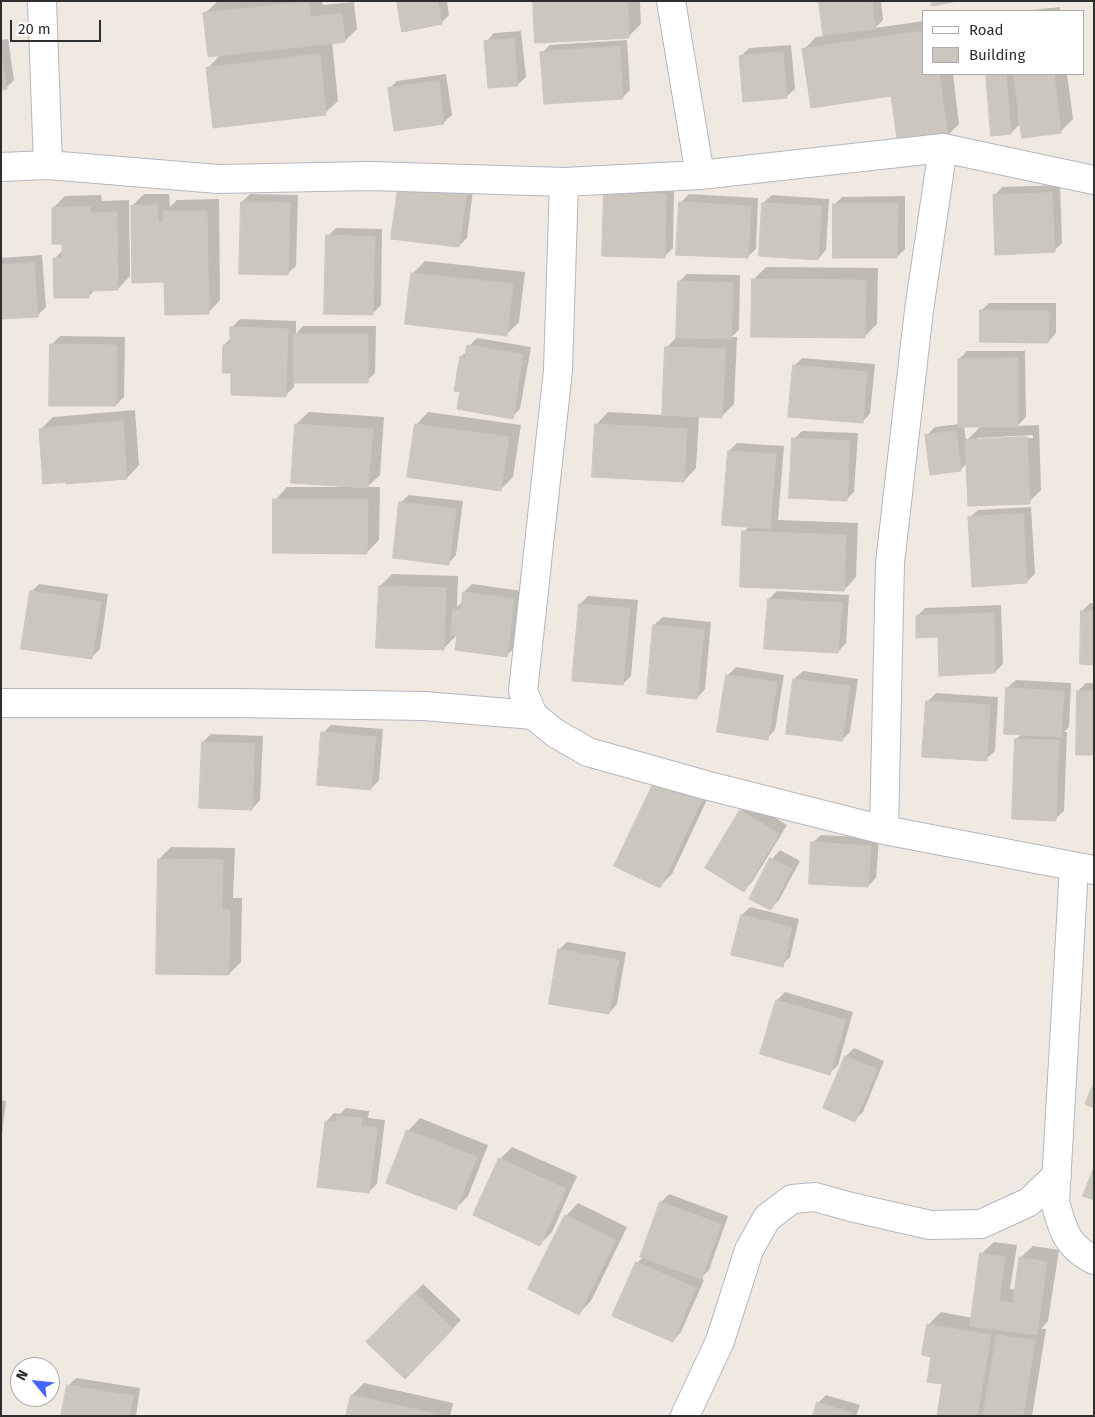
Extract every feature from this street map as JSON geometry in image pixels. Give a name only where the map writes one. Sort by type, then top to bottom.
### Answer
[{"type":"street","points":[[42,1],[48,165]]},
{"type":"street","points":[[671,1],[700,175]]},
{"type":"street","points":[[1,167],[48,165],[218,179],[370,176],[564,182],[700,175],[943,148],[1094,180]]},
{"type":"street","points":[[884,830],[890,563],[919,310],[943,148]]},
{"type":"street","points":[[564,182],[558,370],[523,691],[533,715],[555,733],[588,752],[709,786],[884,830],[1084,868],[1055,1202],[1063,1231],[1081,1253],[1094,1260]]},
{"type":"street","points":[[1,703],[235,703],[424,706],[533,715]]},
{"type":"street","points":[[685,1416],[720,1341],[750,1250],[767,1218],[792,1199],[815,1197],[930,1225],[981,1224],[1029,1202],[1057,1175]]},
{"type":"building","points":[[397,1],[438,1],[442,24],[402,32]]},
{"type":"building","points":[[533,1],[628,1],[629,38],[535,43]]},
{"type":"building","points":[[819,1],[872,1],[875,29],[823,35]]},
{"type":"building","points":[[931,1],[958,1],[932,6]]},
{"type":"building","points":[[309,2],[311,17],[342,13],[345,42],[208,57],[203,13]]},
{"type":"building","points":[[922,31],[922,75],[939,75],[948,137],[898,145],[891,96],[811,108],[802,49]]},
{"type":"building","points":[[514,39],[518,86],[488,88],[484,41]]},
{"type":"building","points":[[620,47],[623,99],[544,104],[540,52]]},
{"type":"building","points":[[783,52],[787,98],[743,102],[739,56]]},
{"type":"building","points":[[1,53],[7,89],[1,90]]},
{"type":"building","points":[[320,54],[326,115],[213,128],[206,68]]},
{"type":"building","points":[[986,75],[1006,75],[1011,134],[991,136]]},
{"type":"building","points":[[1014,75],[1054,75],[1061,133],[1022,138]]},
{"type":"building","points":[[439,81],[444,124],[394,131],[388,88]]},
{"type":"building","points":[[399,181],[467,190],[459,247],[391,239]]},
{"type":"building","points":[[604,192],[666,194],[665,258],[602,256]]},
{"type":"building","points":[[1052,193],[1055,252],[995,255],[993,195]]},
{"type":"building","points":[[241,202],[290,203],[288,275],[239,274]]},
{"type":"building","points":[[679,202],[751,206],[748,258],[676,255]]},
{"type":"building","points":[[762,203],[822,206],[818,260],[759,256]]},
{"type":"building","points":[[833,204],[898,204],[897,258],[833,258]]},
{"type":"building","points":[[158,205],[158,222],[163,222],[163,211],[207,211],[209,314],[165,315],[164,282],[132,283],[131,206]]},
{"type":"building","points":[[90,207],[90,213],[117,212],[118,290],[89,291],[89,298],[54,298],[53,258],[62,258],[62,244],[52,244],[52,208]]},
{"type":"building","points":[[326,235],[375,237],[373,315],[324,314]]},
{"type":"building","points":[[34,263],[38,317],[1,319],[1,265]]},
{"type":"building","points":[[411,273],[513,284],[507,336],[405,324]]},
{"type":"building","points":[[752,279],[866,280],[865,338],[751,337]]},
{"type":"building","points":[[678,281],[733,283],[731,339],[676,338]]},
{"type":"building","points":[[980,310],[1049,311],[1048,343],[980,342]]},
{"type":"building","points":[[230,327],[288,329],[286,397],[231,395],[231,373],[222,373],[223,345],[230,344]]},
{"type":"building","points":[[294,334],[368,334],[368,383],[294,383]]},
{"type":"building","points":[[50,344],[117,345],[116,406],[49,406]]},
{"type":"building","points":[[467,345],[523,354],[513,419],[457,409],[460,392],[454,391],[460,356],[465,358]]},
{"type":"building","points":[[665,347],[726,349],[722,418],[662,415]]},
{"type":"building","points":[[1018,358],[1018,427],[958,427],[958,359]]},
{"type":"building","points":[[793,365],[867,372],[863,423],[788,417]]},
{"type":"building","points":[[123,421],[127,479],[43,484],[39,429]]},
{"type":"building","points":[[295,424],[373,429],[368,488],[291,483]]},
{"type":"building","points":[[415,424],[509,437],[501,491],[407,477]]},
{"type":"building","points":[[595,424],[687,429],[684,482],[592,477]]},
{"type":"building","points":[[956,431],[961,471],[930,475],[925,435]]},
{"type":"building","points":[[1027,437],[1030,504],[968,506],[965,440]]},
{"type":"building","points":[[792,438],[850,441],[847,501],[789,498]]},
{"type":"building","points":[[728,451],[776,454],[770,529],[722,525]]},
{"type":"building","points":[[273,499],[368,499],[367,554],[273,553]]},
{"type":"building","points":[[399,502],[456,509],[449,565],[393,558]]},
{"type":"building","points":[[1023,514],[1027,583],[972,587],[968,517]]},
{"type":"building","points":[[742,531],[846,535],[844,591],[740,587]]},
{"type":"building","points":[[379,586],[446,588],[444,650],[376,648]]},
{"type":"building","points":[[30,591],[101,602],[92,659],[21,649]]},
{"type":"building","points":[[463,592],[514,599],[507,657],[455,650],[457,635],[450,634],[453,609],[461,610]]},
{"type":"building","points":[[768,599],[842,603],[838,653],[764,649]]},
{"type":"building","points":[[579,604],[630,608],[623,685],[572,681]]},
{"type":"building","points":[[1081,611],[1094,611],[1094,665],[1080,664]]},
{"type":"building","points":[[994,613],[995,673],[939,676],[938,637],[916,638],[916,616]]},
{"type":"building","points":[[653,625],[704,630],[697,699],[647,694]]},
{"type":"building","points":[[726,675],[777,682],[768,740],[717,732]]},
{"type":"building","points":[[793,679],[850,686],[842,741],[786,734]]},
{"type":"building","points":[[1006,688],[1064,691],[1061,737],[1004,734]]},
{"type":"building","points":[[1077,691],[1094,691],[1094,755],[1076,755]]},
{"type":"building","points":[[926,701],[990,705],[987,761],[922,757]]},
{"type":"building","points":[[321,732],[376,737],[371,790],[317,785]]},
{"type":"building","points":[[1015,739],[1059,740],[1056,821],[1012,819]]},
{"type":"building","points":[[202,742],[255,744],[252,810],[199,808]]},
{"type":"building","points":[[656,778],[702,800],[660,888],[614,866]]},
{"type":"building","points":[[740,810],[779,834],[744,892],[705,868]]},
{"type":"building","points":[[811,842],[871,846],[868,887],[809,884]]},
{"type":"building","points":[[770,858],[792,869],[771,910],[749,899]]},
{"type":"building","points":[[158,859],[223,860],[222,910],[230,910],[229,975],[156,974]]},
{"type":"building","points":[[741,915],[792,927],[783,967],[731,955]]},
{"type":"building","points":[[558,949],[619,960],[609,1014],[549,1004]]},
{"type":"building","points":[[776,1000],[846,1020],[830,1075],[760,1054]]},
{"type":"building","points":[[845,1056],[877,1069],[855,1122],[823,1108]]},
{"type":"building","points":[[1094,1083],[1094,1108],[1085,1104]]},
{"type":"building","points":[[337,1116],[362,1118],[361,1126],[377,1128],[369,1193],[317,1187],[325,1121],[336,1122]]},
{"type":"building","points":[[407,1130],[477,1157],[456,1210],[386,1183]]},
{"type":"building","points":[[499,1158],[566,1189],[540,1246],[473,1215]]},
{"type":"building","points":[[1094,1168],[1094,1200],[1083,1196]]},
{"type":"building","points":[[660,1202],[721,1224],[702,1279],[640,1257]]},
{"type":"building","points":[[565,1215],[616,1240],[579,1315],[528,1289]]},
{"type":"building","points":[[980,1253],[1005,1257],[999,1301],[1013,1303],[1019,1257],[1047,1262],[1037,1335],[970,1326]]},
{"type":"building","points":[[636,1262],[696,1288],[673,1342],[612,1316]]},
{"type":"building","points":[[415,1292],[453,1329],[405,1379],[366,1342]]},
{"type":"building","points":[[927,1324],[991,1335],[977,1416],[937,1416],[942,1384],[927,1382],[931,1357],[922,1355]]},
{"type":"building","points":[[997,1335],[1035,1341],[1023,1416],[983,1416]]},
{"type":"building","points":[[67,1385],[133,1396],[129,1416],[61,1416]]},
{"type":"building","points":[[351,1395],[442,1415],[442,1416],[346,1416]]},
{"type":"building","points":[[817,1402],[852,1413],[851,1416],[813,1416]]}]
